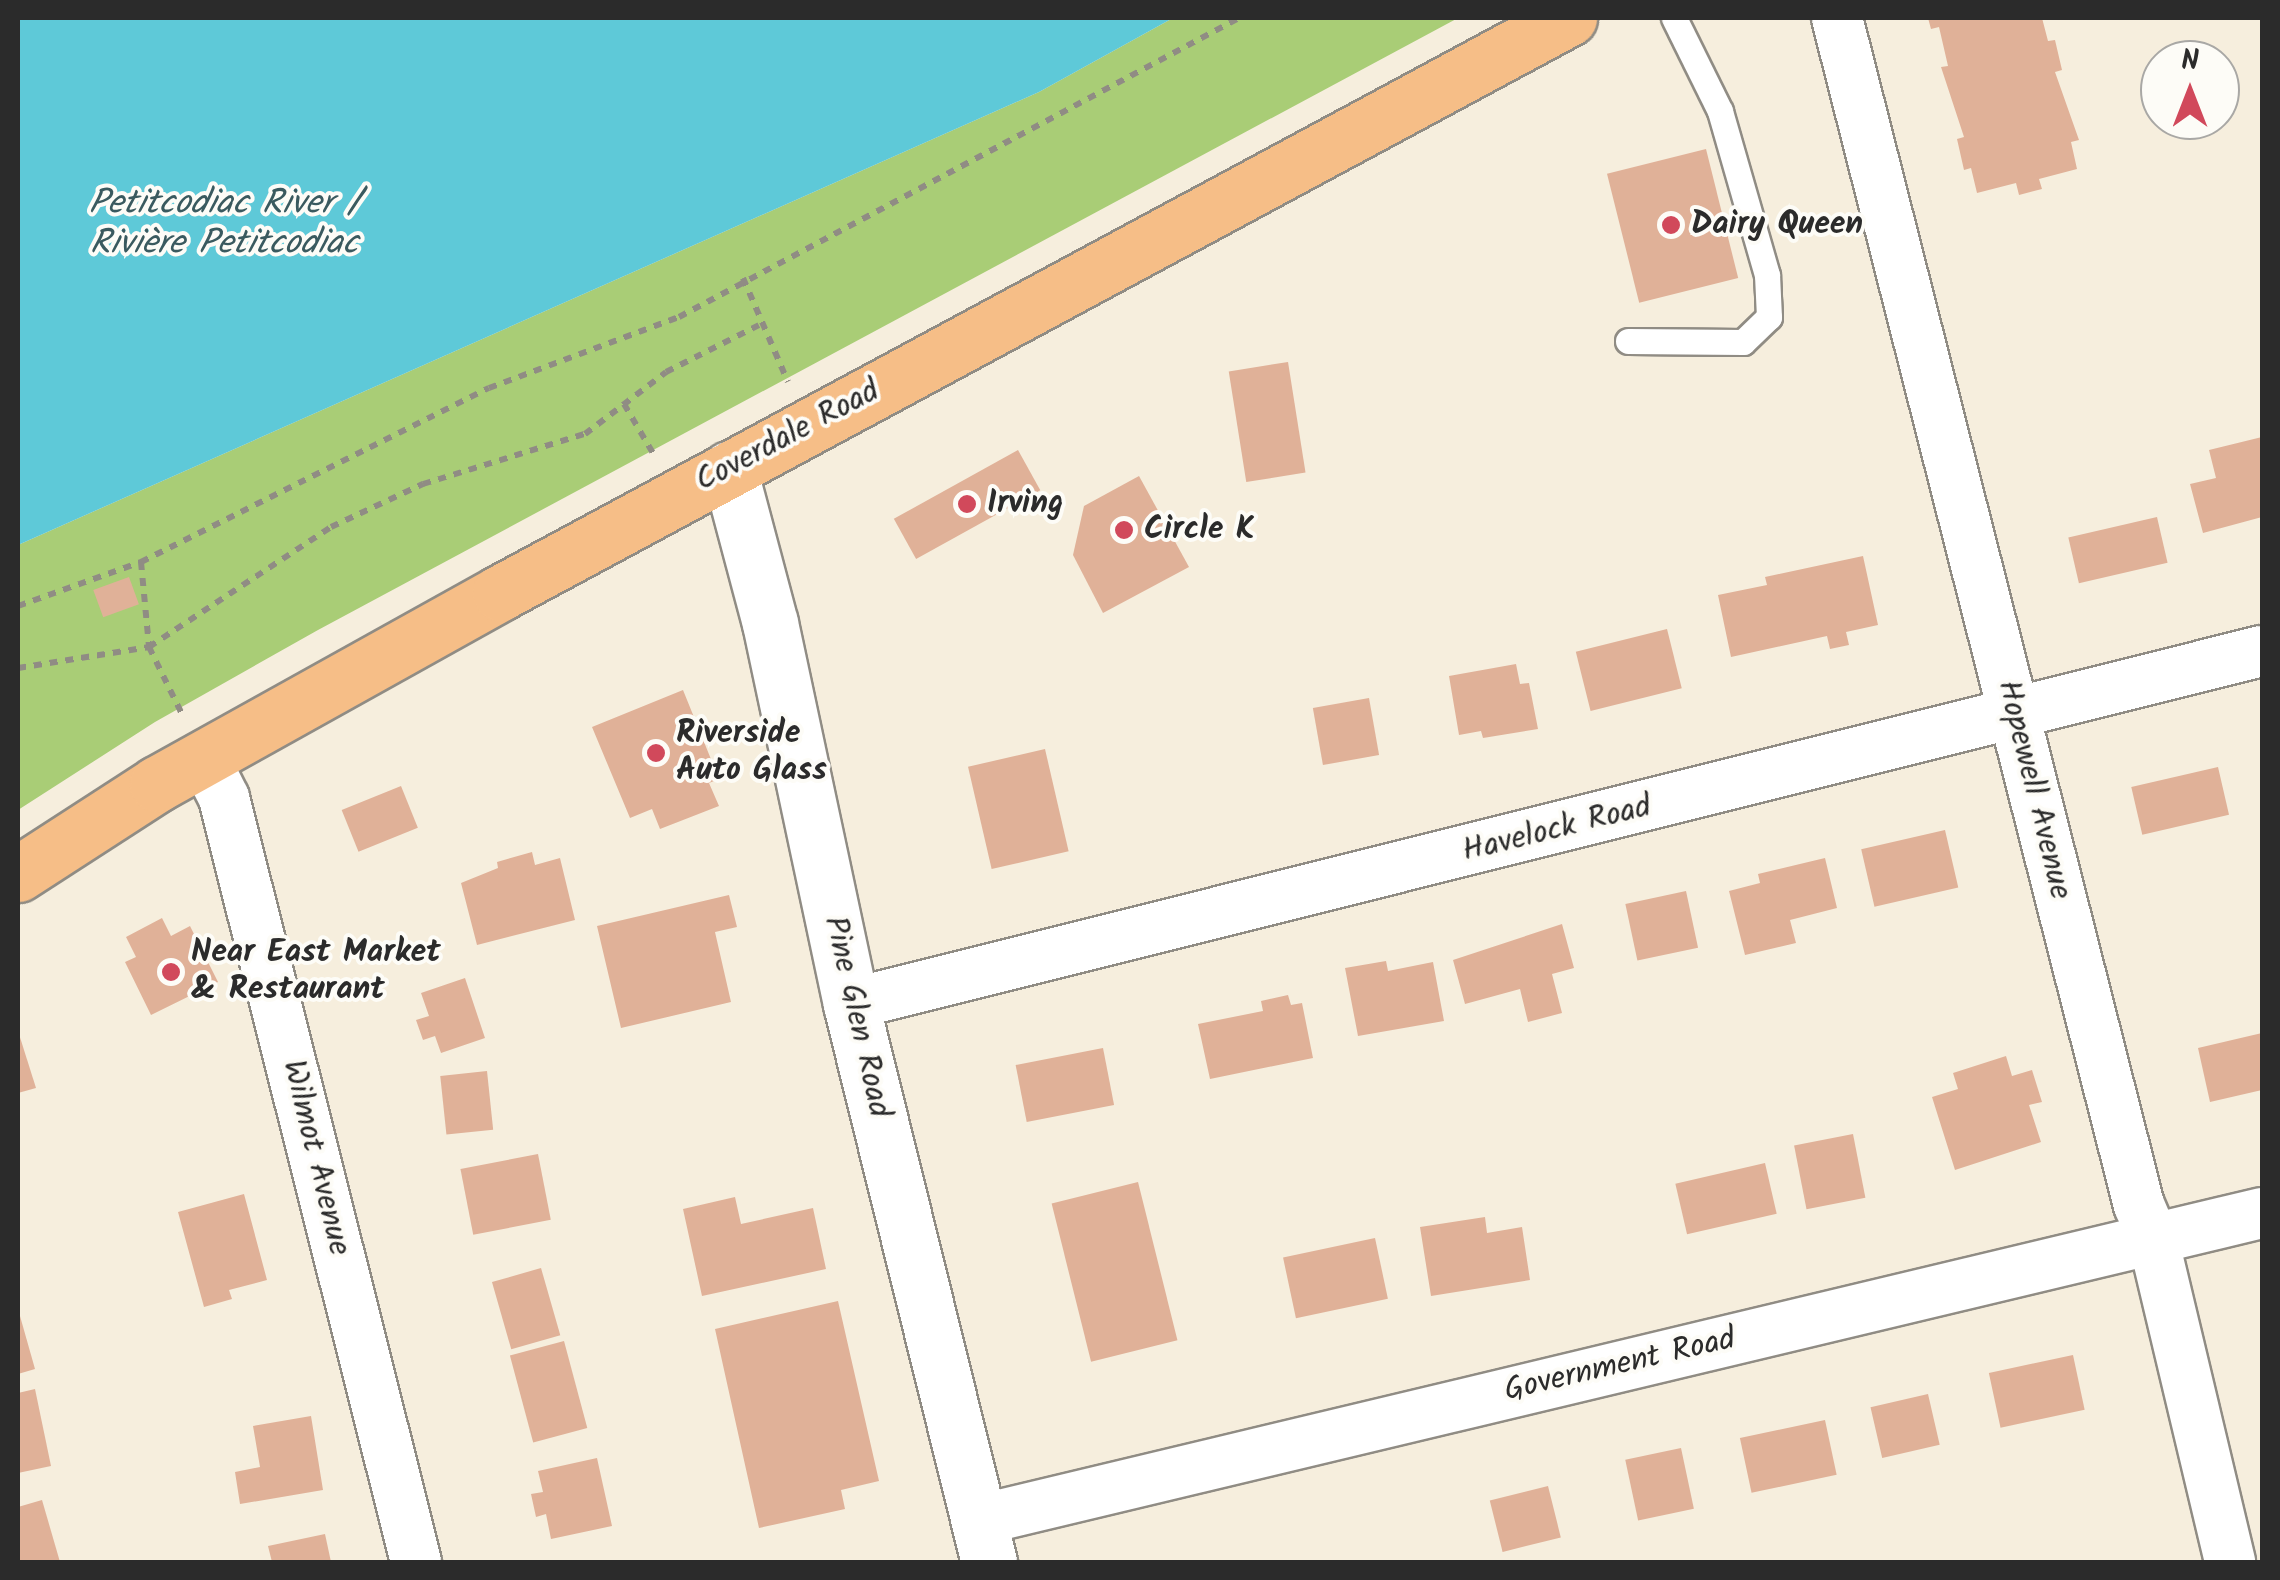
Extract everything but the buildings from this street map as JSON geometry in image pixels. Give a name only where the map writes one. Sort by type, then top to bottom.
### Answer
[{"type":"main road","name":"Coverdale Road","points":[[18,874],[204,758],[678,496],[1569,18]]},
{"type":"street","name":"Hopewell Avenue","points":[[1837,18],[2014,715],[2153,1238],[2230,1562]]},
{"type":"street","name":"Pine Glen Road","points":[[730,469],[770,623],[850,1004],[984,1541]]},
{"type":"street","name":"Havelock Road","points":[[850,1004],[2262,652]]},
{"type":"street","name":"Wilmot Avenue","points":[[204,758],[224,798],[416,1562]]},
{"type":"street","name":"Government Road","points":[[984,1541],[2262,1213]]},
{"type":"lane","points":[[1628,341],[1742,342],[1770,317],[1767,275],[1720,111],[1674,18]]},
{"type":"path","points":[[18,606],[141,562],[376,441],[490,388],[678,317],[743,278],[891,208],[1239,18]]},
{"type":"path","points":[[743,278],[759,326],[810,425]]},
{"type":"path","points":[[18,668],[149,646],[331,528],[423,484],[585,434],[666,372],[759,326]]},
{"type":"path","points":[[624,404],[678,496]]},
{"type":"path","points":[[141,562],[149,646],[204,758]]},
{"type":"green space","points":[[1173,18],[1458,18],[318,630],[155,722],[18,810],[18,545],[1039,92]]},
{"type":"water","name":"Petitcodiac River / Rivière Petitcodiac","points":[[18,18],[1173,18],[1039,92],[18,545]]},
{"type":"place","name":"Dairy Queen","points":[[1671,225]]},
{"type":"place","name":"Irving","points":[[967,504]]},
{"type":"place","name":"Circle K","points":[[1124,530]]},
{"type":"place","name":"Riverside Auto Glass","points":[[656,753]]},
{"type":"place","name":"Near East Market & Restaurant","points":[[171,972]]}]
